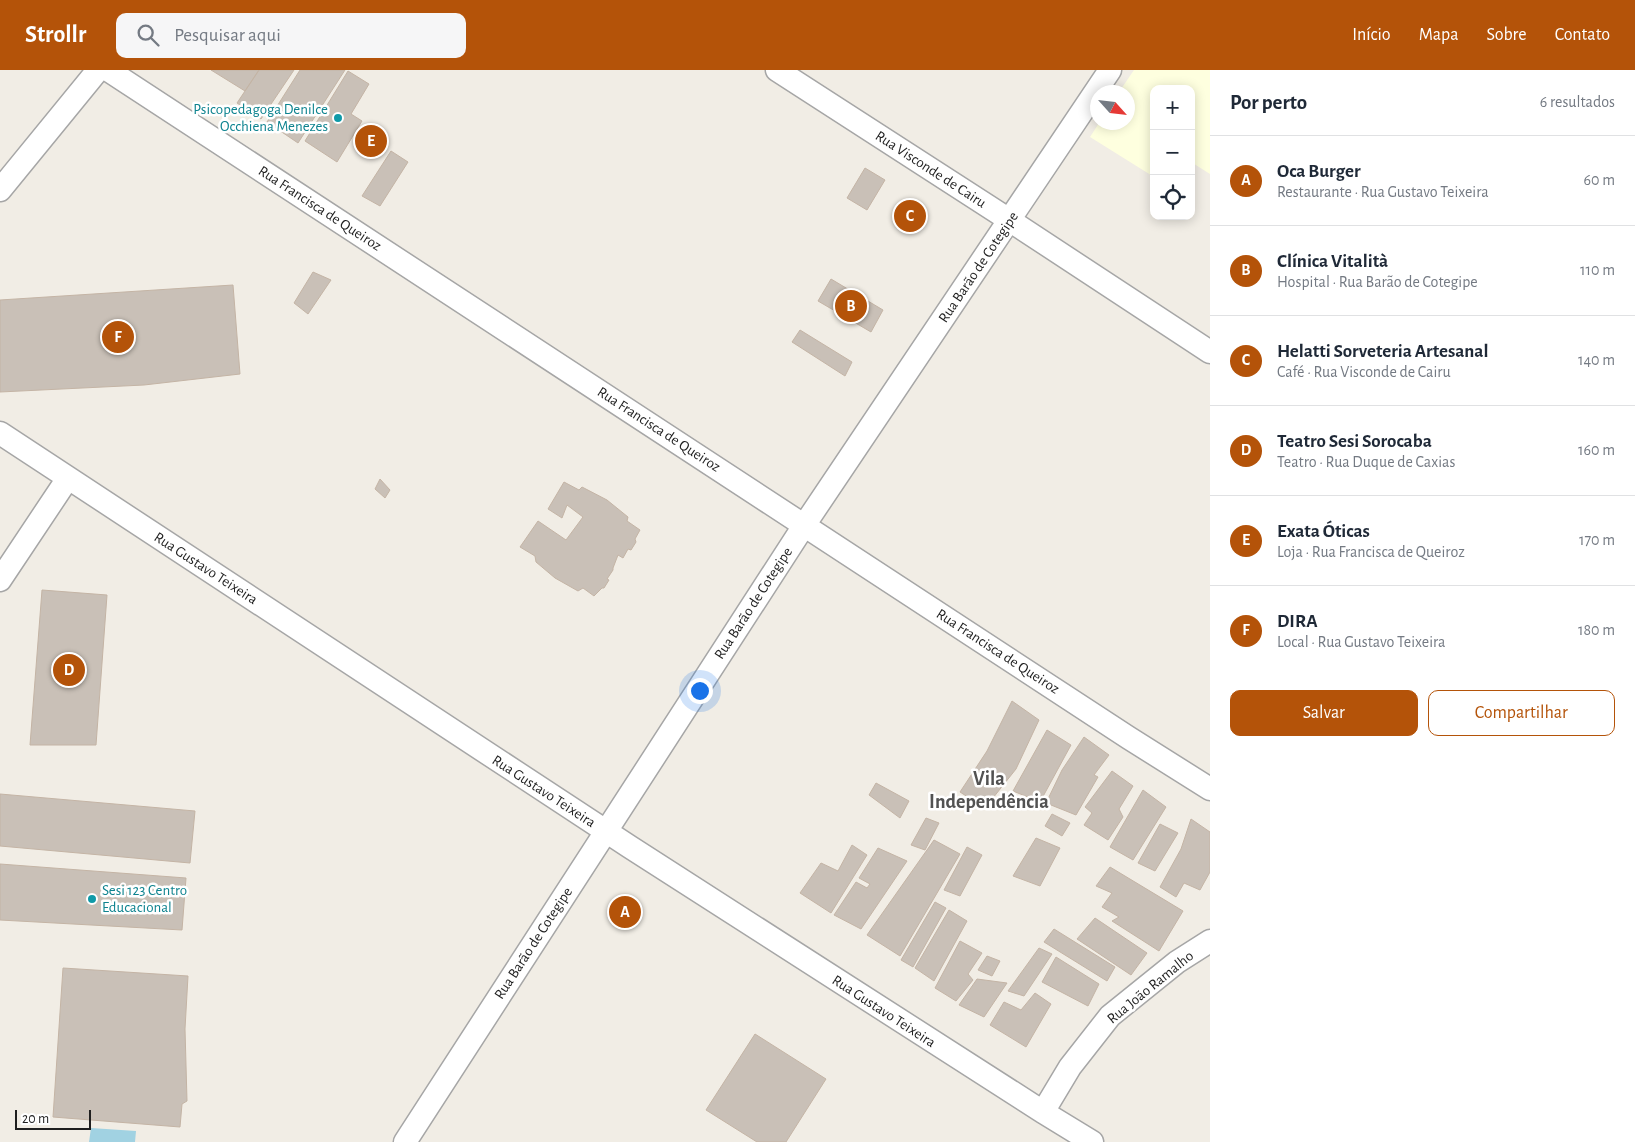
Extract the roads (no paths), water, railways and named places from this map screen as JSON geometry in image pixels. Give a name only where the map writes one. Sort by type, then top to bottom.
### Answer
[{"type":"street","points":[[0,190],[98,70]]},
{"type":"street","name":"Rua Francisca de Queiroz","points":[[108,70],[1210,789]]},
{"type":"street","name":"Rua Visconde de Cairu","points":[[777,70],[1210,352]]},
{"type":"street","name":"Rua Barão de Cotegipe","points":[[405,1142],[805,524],[1110,70]]},
{"type":"street","name":"Rua Gustavo Teixeira","points":[[0,434],[605,831],[1092,1142]]},
{"type":"street","points":[[0,580],[68,478]]},
{"type":"street","name":"Rua João Ramalho","points":[[1043,1112],[1070,1067],[1110,1016],[1177,962],[1210,941]]},
{"type":"street","points":[[1177,962],[1210,953]]},
{"type":"water","points":[[91,1128],[136,1131],[135,1142],[89,1142]]},
{"type":"place","name":"Psicopedagoga Denilce Occhiena Menezes","points":[[338,118]]},
{"type":"place","name":"Exata Óticas","points":[[371,141]]},
{"type":"place","name":"Helatti Sorveteria Artesanal","points":[[910,216]]},
{"type":"place","name":"Clínica Vitalità","points":[[851,306]]},
{"type":"place","name":"DIRA","points":[[118,337]]},
{"type":"place","name":"Teatro Sesi Sorocaba","points":[[69,670]]},
{"type":"place","name":"Sesi 123 Centro Educacional","points":[[92,899]]},
{"type":"place","name":"Oca Burger","points":[[625,912]]},
{"type":"district","name":"Vila Independência","points":[[989,790]]}]
